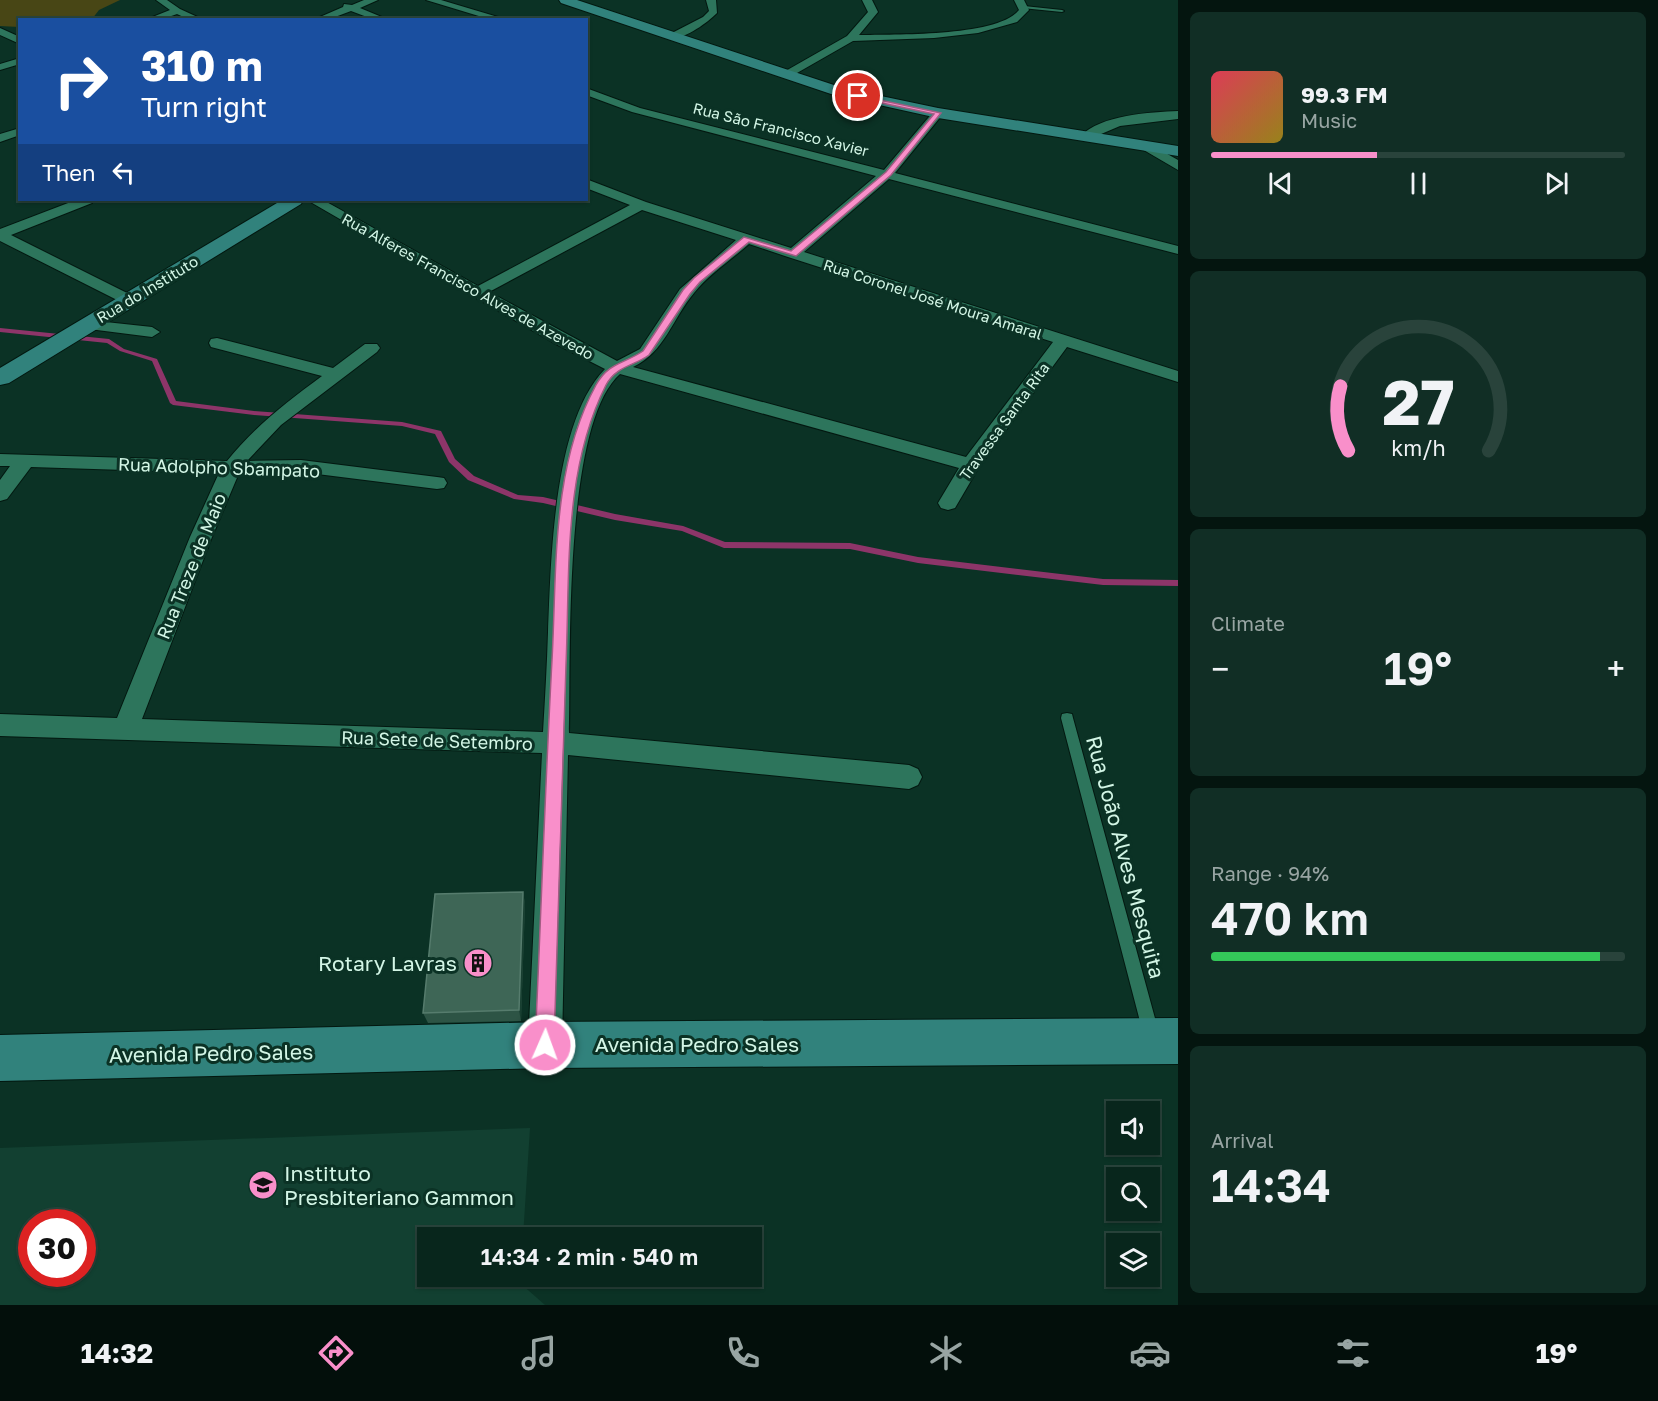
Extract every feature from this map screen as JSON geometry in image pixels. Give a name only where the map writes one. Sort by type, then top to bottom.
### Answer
[{"type":"main road","points":[[565,0],[838,92],[938,113],[1178,151]]},
{"type":"main road","points":[[588,20],[605,13]]},
{"type":"main road","name":"Rua do Instituto","points":[[0,378],[292,201]]},
{"type":"main road","name":"Avenida Pedro Sales","points":[[0,1058],[545,1045],[1165,1041]]},
{"type":"street","points":[[161,0],[177,11],[195,18]]},
{"type":"street","points":[[321,18],[373,0]]},
{"type":"street","points":[[431,0],[494,18]]},
{"type":"street","points":[[673,36],[706,19],[714,11],[711,0]]},
{"type":"street","points":[[786,75],[850,38],[873,12],[867,0]]},
{"type":"street","points":[[340,4],[380,18]]},
{"type":"street","points":[[850,38],[928,35],[978,30],[1016,20],[1022,4]]},
{"type":"street","points":[[155,18],[177,11]]},
{"type":"street","points":[[0,31],[18,40]]},
{"type":"street","points":[[0,67],[18,62]]},
{"type":"street","name":"Rua São Francisco Xavier","points":[[588,92],[636,110],[1178,250]]},
{"type":"street","points":[[793,254],[888,174],[938,113]]},
{"type":"street","points":[[1087,136],[1096,128],[1162,115],[1178,115]]},
{"type":"street","points":[[0,138],[18,132]]},
{"type":"street","points":[[1146,146],[1178,166]]},
{"type":"street","name":"Rua Coronel José Moura Amaral","points":[[588,184],[641,205],[1178,377]]},
{"type":"street","points":[[0,234],[84,201]]},
{"type":"street","name":"Rua Alferes Francisco Alves de Azevedo","points":[[316,201],[560,339],[615,367],[971,465]]},
{"type":"street","points":[[478,292],[641,205]]},
{"type":"street","points":[[0,234],[129,300]]},
{"type":"street","points":[[545,1045],[555,743],[567,510],[573,466],[583,430],[596,397],[602,384],[615,367],[638,359],[646,353],[692,286],[747,239]]},
{"type":"street","points":[[87,325],[152,332]]},
{"type":"street","name":"Travessa Santa Rita","points":[[948,503],[971,465],[1063,341]]},
{"type":"street","points":[[217,343],[337,375]]},
{"type":"street","name":"Rua Treze de Maio","points":[[125,730],[201,537],[232,467],[252,442],[274,421],[371,348]]},
{"type":"street","name":"Rua Adolpho Sbampato","points":[[0,460],[232,467],[301,466],[437,483]]},
{"type":"street","points":[[0,494],[25,461]]},
{"type":"street","name":"Rua Sete de Setembro","points":[[0,724],[555,743],[909,777]]},
{"type":"lane","points":[[1022,4],[1062,11]]},
{"type":"lane","name":"Rua João Alves Mesquita","points":[[1067,718],[1165,1041]]},
{"type":"shaded area","points":[[0,0],[120,0],[99,10],[93,18],[18,18],[18,27],[0,26]]},
{"type":"shaded area","name":"Instituto Presbiteriano Gammon","points":[[530,1128],[524,1227],[417,1227],[417,1287],[525,1287],[545,1305],[0,1305],[0,1148]]},
{"type":"building","name":"Rotary Lavras","points":[[523,892],[519,1010],[423,1013],[435,894]]},
{"type":"waterway","points":[[0,330],[109,341],[122,350],[155,360],[173,403],[254,413],[402,424],[438,433],[452,460],[471,478],[517,497],[543,500],[615,517],[683,529],[724,545],[850,546],[918,560],[1103,582],[1178,583]]},
{"type":"place","name":"Rotary Lavras","points":[[478,963]]},
{"type":"place","name":"Instituto Presbiteriano Gammon","points":[[263,1185]]},
{"type":"route","points":[[545,1045],[555,743],[567,510],[573,466],[583,430],[602,384],[609,374],[615,367],[638,359],[646,353],[686,292],[697,280],[747,239],[793,254],[888,174],[938,113],[858,96]]}]
